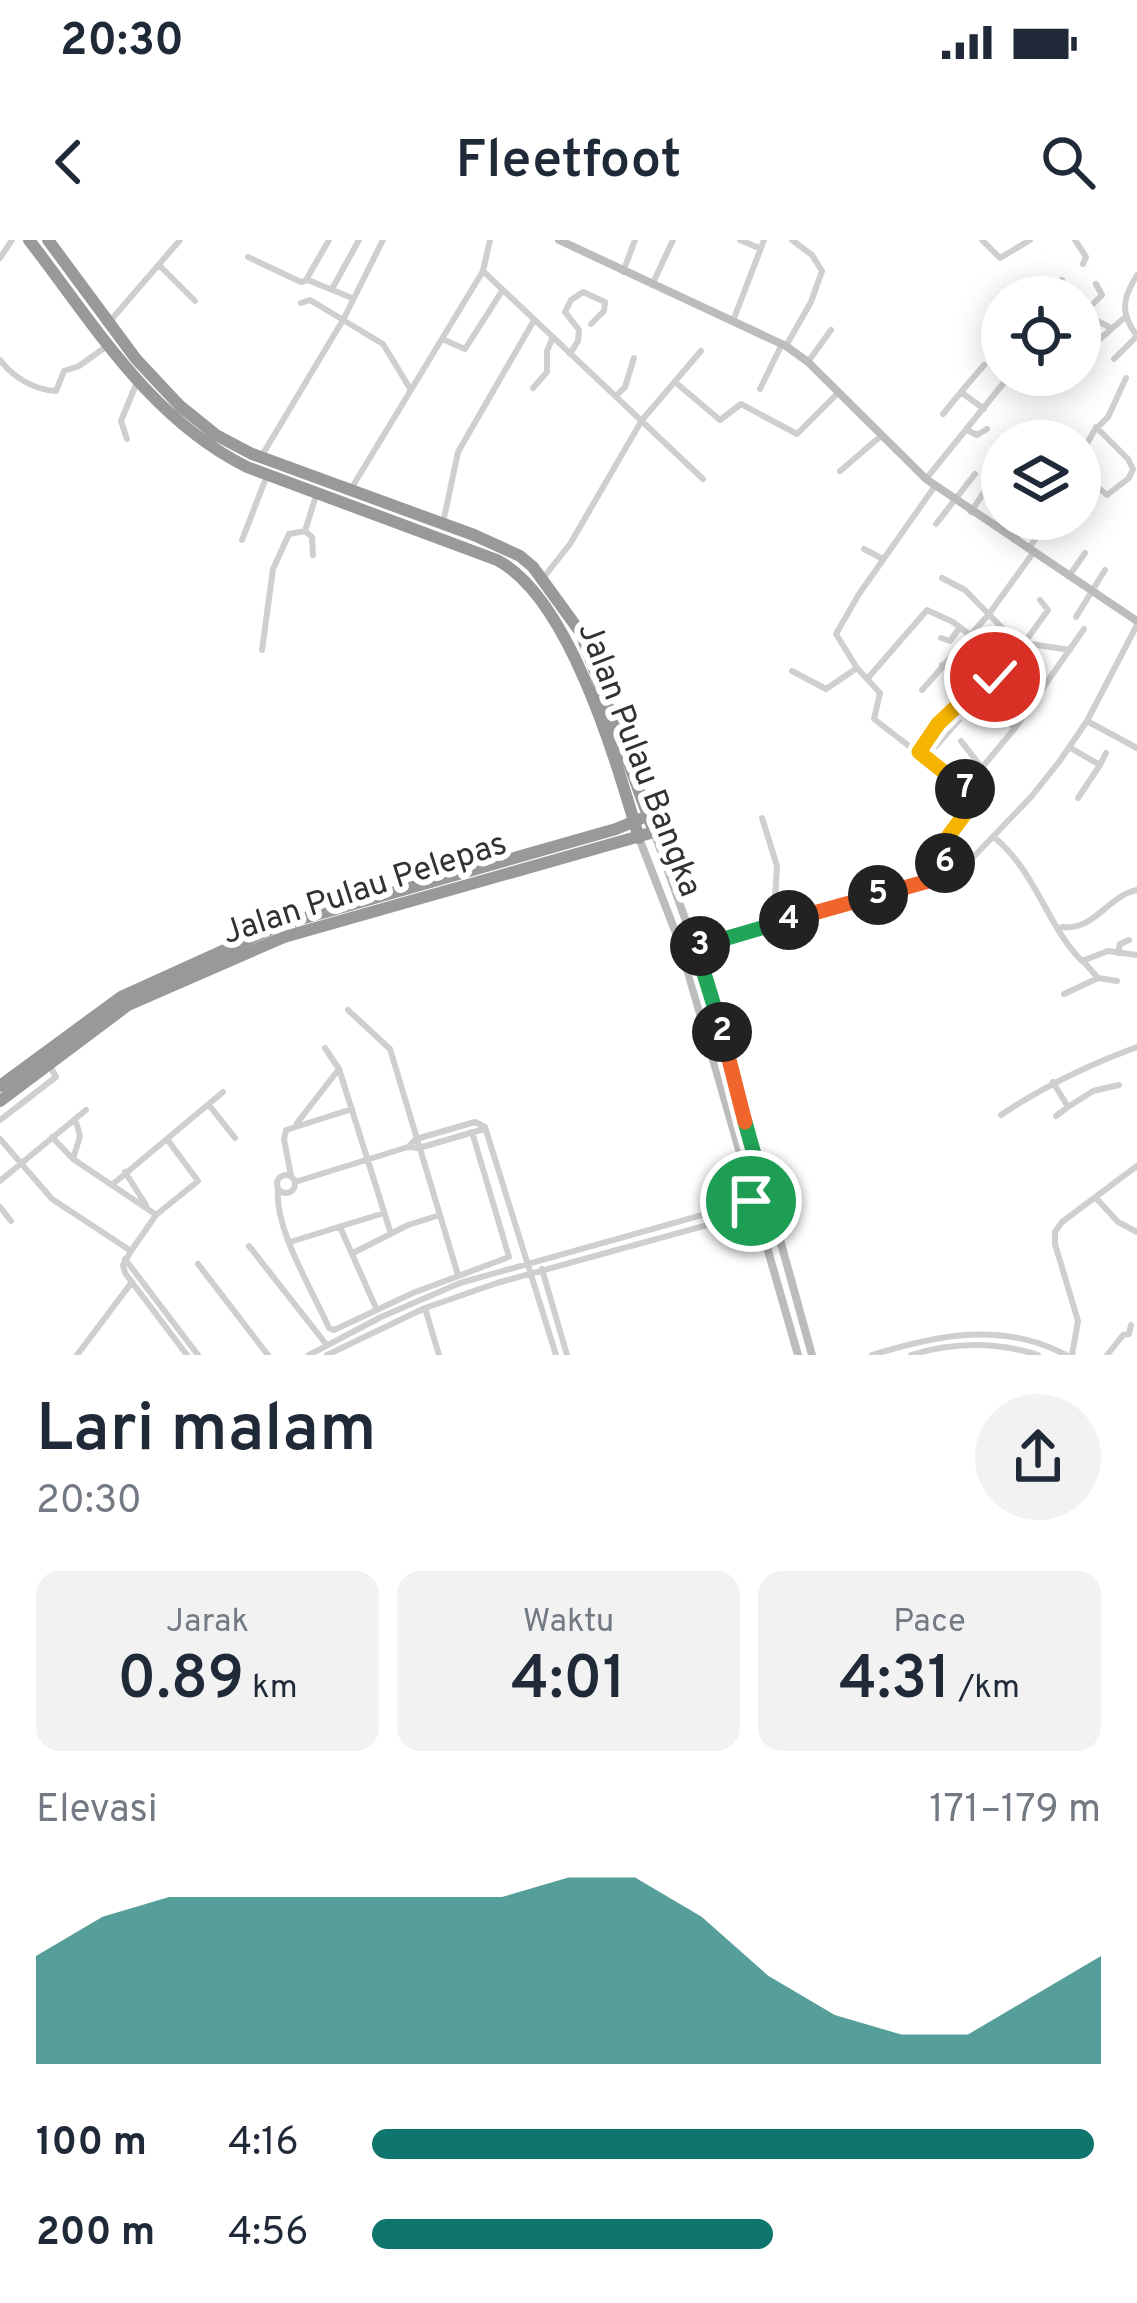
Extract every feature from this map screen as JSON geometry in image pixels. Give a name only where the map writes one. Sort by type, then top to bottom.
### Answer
[{"type":"highway","name":"Jalan Pulau Bangka","points":[[29,240],[137,382],[208,447],[317,492],[443,523],[520,556],[544,577],[580,633],[641,818],[639,838]]},
{"type":"highway","name":"Jalan Pulau Bangka","points":[[48,240],[180,406],[216,435],[261,457],[352,489],[372,504],[497,560],[526,580],[568,639],[641,818],[654,832]]},
{"type":"highway","name":"Jalan Pulau Pelepas","points":[[21,1085],[121,997],[280,925],[641,818]]},
{"type":"highway","name":"Jalan Pulau Pelepas","points":[[21,1085],[68,1040],[128,1005],[284,937],[654,832]]},
{"type":"main road","points":[[562,241],[784,345],[808,362],[935,486],[981,519]]},
{"type":"main road","points":[[1014,540],[1137,623]]},
{"type":"main road","name":"Jalan Pulau Bangka","points":[[654,832],[696,947],[812,1355]]},
{"type":"main road","name":"Jalan Pulau Bangka","points":[[639,838],[679,941],[798,1355]]},
{"type":"street","points":[[0,258],[12,240]]},
{"type":"street","points":[[109,322],[180,240]]},
{"type":"street","points":[[306,280],[329,240]]},
{"type":"street","points":[[332,289],[358,240]]},
{"type":"street","points":[[261,457],[343,320],[383,240]]},
{"type":"street","points":[[352,489],[483,271],[490,240]]},
{"type":"street","points":[[578,250],[584,240]]},
{"type":"street","points":[[623,272],[635,240]]},
{"type":"street","points":[[652,285],[673,240]]},
{"type":"street","points":[[740,240],[759,248]]},
{"type":"street","points":[[733,320],[764,240]]},
{"type":"street","points":[[760,389],[811,302],[822,271],[812,255],[792,240]]},
{"type":"street","points":[[982,240],[1000,257],[1030,240]]},
{"type":"street","points":[[1076,240],[1087,257],[1083,264]]},
{"type":"street","points":[[248,257],[301,282],[352,298]]},
{"type":"street","points":[[159,265],[195,301]]},
{"type":"street","points":[[483,271],[704,479]]},
{"type":"street","points":[[1114,359],[1137,336],[1124,318],[1127,292],[1137,274]]},
{"type":"street","points":[[442,339],[465,349],[502,291]]},
{"type":"street","points":[[569,354],[580,334],[565,312],[571,300],[584,292],[605,302],[601,316],[591,324]]},
{"type":"street","points":[[301,304],[310,300],[385,346],[411,390]]},
{"type":"street","points":[[1101,337],[1124,318]]},
{"type":"street","points":[[443,523],[458,452],[533,322]]},
{"type":"street","points":[[1101,322],[1111,328]]},
{"type":"street","points":[[808,362],[831,330]]},
{"type":"street","points":[[533,388],[547,372],[552,339]]},
{"type":"street","points":[[0,360],[10,373],[34,387],[56,392],[64,371],[80,366],[108,345]]},
{"type":"street","points":[[544,577],[571,544],[642,419],[701,351]]},
{"type":"street","points":[[616,396],[625,387],[634,358]]},
{"type":"street","points":[[943,414],[981,369]]},
{"type":"street","points":[[1101,423],[1126,378]]},
{"type":"street","points":[[128,439],[121,421],[137,382]]},
{"type":"street","points":[[675,382],[720,420],[741,404],[797,434],[838,392]]},
{"type":"street","points":[[961,392],[984,409]]},
{"type":"street","points":[[926,478],[994,396]]},
{"type":"street","points":[[968,430],[981,433]]},
{"type":"street","points":[[1101,434],[1133,469],[1107,495],[1101,490]]},
{"type":"street","points":[[840,471],[881,436]]},
{"type":"street","points":[[242,540],[267,474]]},
{"type":"street","points":[[936,524],[975,474]]},
{"type":"street","points":[[935,486],[836,634],[881,696],[874,719],[975,797],[939,849],[954,874]]},
{"type":"street","points":[[305,531],[317,492]]},
{"type":"street","points":[[971,512],[981,497]]},
{"type":"street","points":[[305,531],[312,537],[313,555]]},
{"type":"street","points":[[262,650],[278,551],[289,534],[305,531]]},
{"type":"street","points":[[922,690],[989,614],[1038,540]]},
{"type":"street","points":[[864,549],[883,559]]},
{"type":"street","points":[[1069,575],[1085,554]]},
{"type":"street","points":[[1076,617],[1105,570]]},
{"type":"street","points":[[942,578],[965,590],[1023,645],[1070,650]]},
{"type":"street","points":[[936,746],[1048,610],[1040,600]]},
{"type":"street","points":[[868,678],[927,610],[960,627],[995,672],[980,696],[1015,728]]},
{"type":"street","points":[[696,947],[954,874],[1031,797],[1069,747],[1137,623]]},
{"type":"street","points":[[941,638],[950,641],[960,627]]},
{"type":"street","points":[[964,788],[1015,728],[1084,629]]},
{"type":"street","points":[[950,695],[980,656]]},
{"type":"street","points":[[942,665],[960,680]]},
{"type":"street","points":[[792,671],[826,689],[857,668]]},
{"type":"street","points":[[919,752],[928,735],[956,706],[967,709]]},
{"type":"street","points":[[1087,721],[1137,748]]},
{"type":"street","points":[[961,741],[983,769]]},
{"type":"street","points":[[1069,747],[1100,765]]},
{"type":"street","points":[[1078,798],[1106,753]]},
{"type":"street","points":[[762,818],[777,866],[775,898],[765,927]]},
{"type":"street","points":[[994,836],[1014,855],[1071,950],[1098,978]]},
{"type":"street","points":[[1058,926],[1070,929],[1087,923],[1115,897],[1137,890]]},
{"type":"street","points":[[1118,953],[1120,944],[1130,940]]},
{"type":"street","points":[[1084,962],[1108,951],[1137,955]]},
{"type":"street","points":[[1064,994],[1098,978],[1117,981]]},
{"type":"street","points":[[348,1010],[390,1049],[458,1275]]},
{"type":"street","points":[[1001,1114],[1053,1082],[1137,1047]]},
{"type":"street","points":[[325,1048],[339,1069],[389,1230]]},
{"type":"street","points":[[295,1126],[339,1069]]},
{"type":"street","points":[[0,1120],[21,1085],[56,1075],[30,1097]]},
{"type":"street","points":[[1053,1082],[1068,1107]]},
{"type":"street","points":[[21,1085],[44,1086]]},
{"type":"street","points":[[21,1085],[30,1097]]},
{"type":"street","points":[[21,1085],[30,1097]]},
{"type":"street","points":[[1055,1116],[1094,1091],[1119,1085]]},
{"type":"street","points":[[113,1184],[223,1092]]},
{"type":"street","points":[[209,1105],[236,1138]]},
{"type":"street","points":[[278,1190],[289,1193],[293,1179],[285,1131],[352,1109]]},
{"type":"street","points":[[0,1181],[86,1110]]},
{"type":"street","points":[[74,1159],[80,1136],[75,1119]]},
{"type":"street","points":[[408,1147],[416,1138],[475,1122],[486,1129],[556,1355]]},
{"type":"street","points":[[486,1129],[293,1179],[279,1178],[277,1198],[290,1242],[330,1330],[509,1257]]},
{"type":"street","points":[[472,1132],[509,1257],[518,1266]]},
{"type":"street","points":[[52,1137],[74,1159],[156,1215]]},
{"type":"street","points":[[167,1139],[198,1181],[156,1215],[123,1269],[187,1355]]},
{"type":"street","points":[[0,1142],[52,1199],[128,1255],[199,1355]]},
{"type":"street","points":[[872,1355],[963,1334],[1002,1335],[1069,1355],[1078,1321],[1054,1236],[1062,1222],[1137,1166]]},
{"type":"street","points":[[125,1172],[148,1208]]},
{"type":"street","points":[[328,1355],[425,1308],[531,1268],[753,1206],[766,1197]]},
{"type":"street","points":[[1096,1198],[1118,1222],[1137,1232]]},
{"type":"street","points":[[753,1206],[769,1208]]},
{"type":"street","points":[[0,1207],[11,1221]]},
{"type":"street","points":[[290,1242],[384,1213]]},
{"type":"street","points":[[353,1252],[389,1230],[440,1215]]},
{"type":"street","points":[[340,1227],[376,1309]]},
{"type":"street","points":[[249,1246],[326,1344]]},
{"type":"street","points":[[198,1264],[268,1355]]},
{"type":"street","points":[[541,1265],[567,1355]]},
{"type":"street","points":[[309,1355],[431,1293],[518,1266],[531,1268]]},
{"type":"street","points":[[77,1355],[132,1282]]},
{"type":"street","points":[[425,1308],[439,1355]]},
{"type":"street","points":[[1110,1354],[1123,1335],[1129,1334],[1131,1324]]},
{"type":"street","points":[[923,1340],[926,1353]]},
{"type":"street","points":[[911,1344],[913,1355],[994,1344],[1038,1355]]},
{"type":"route","points":[[751,1201],[766,1197],[696,947],[954,874],[939,849],[975,797],[919,752],[928,735],[956,706],[967,709],[995,677]]}]
